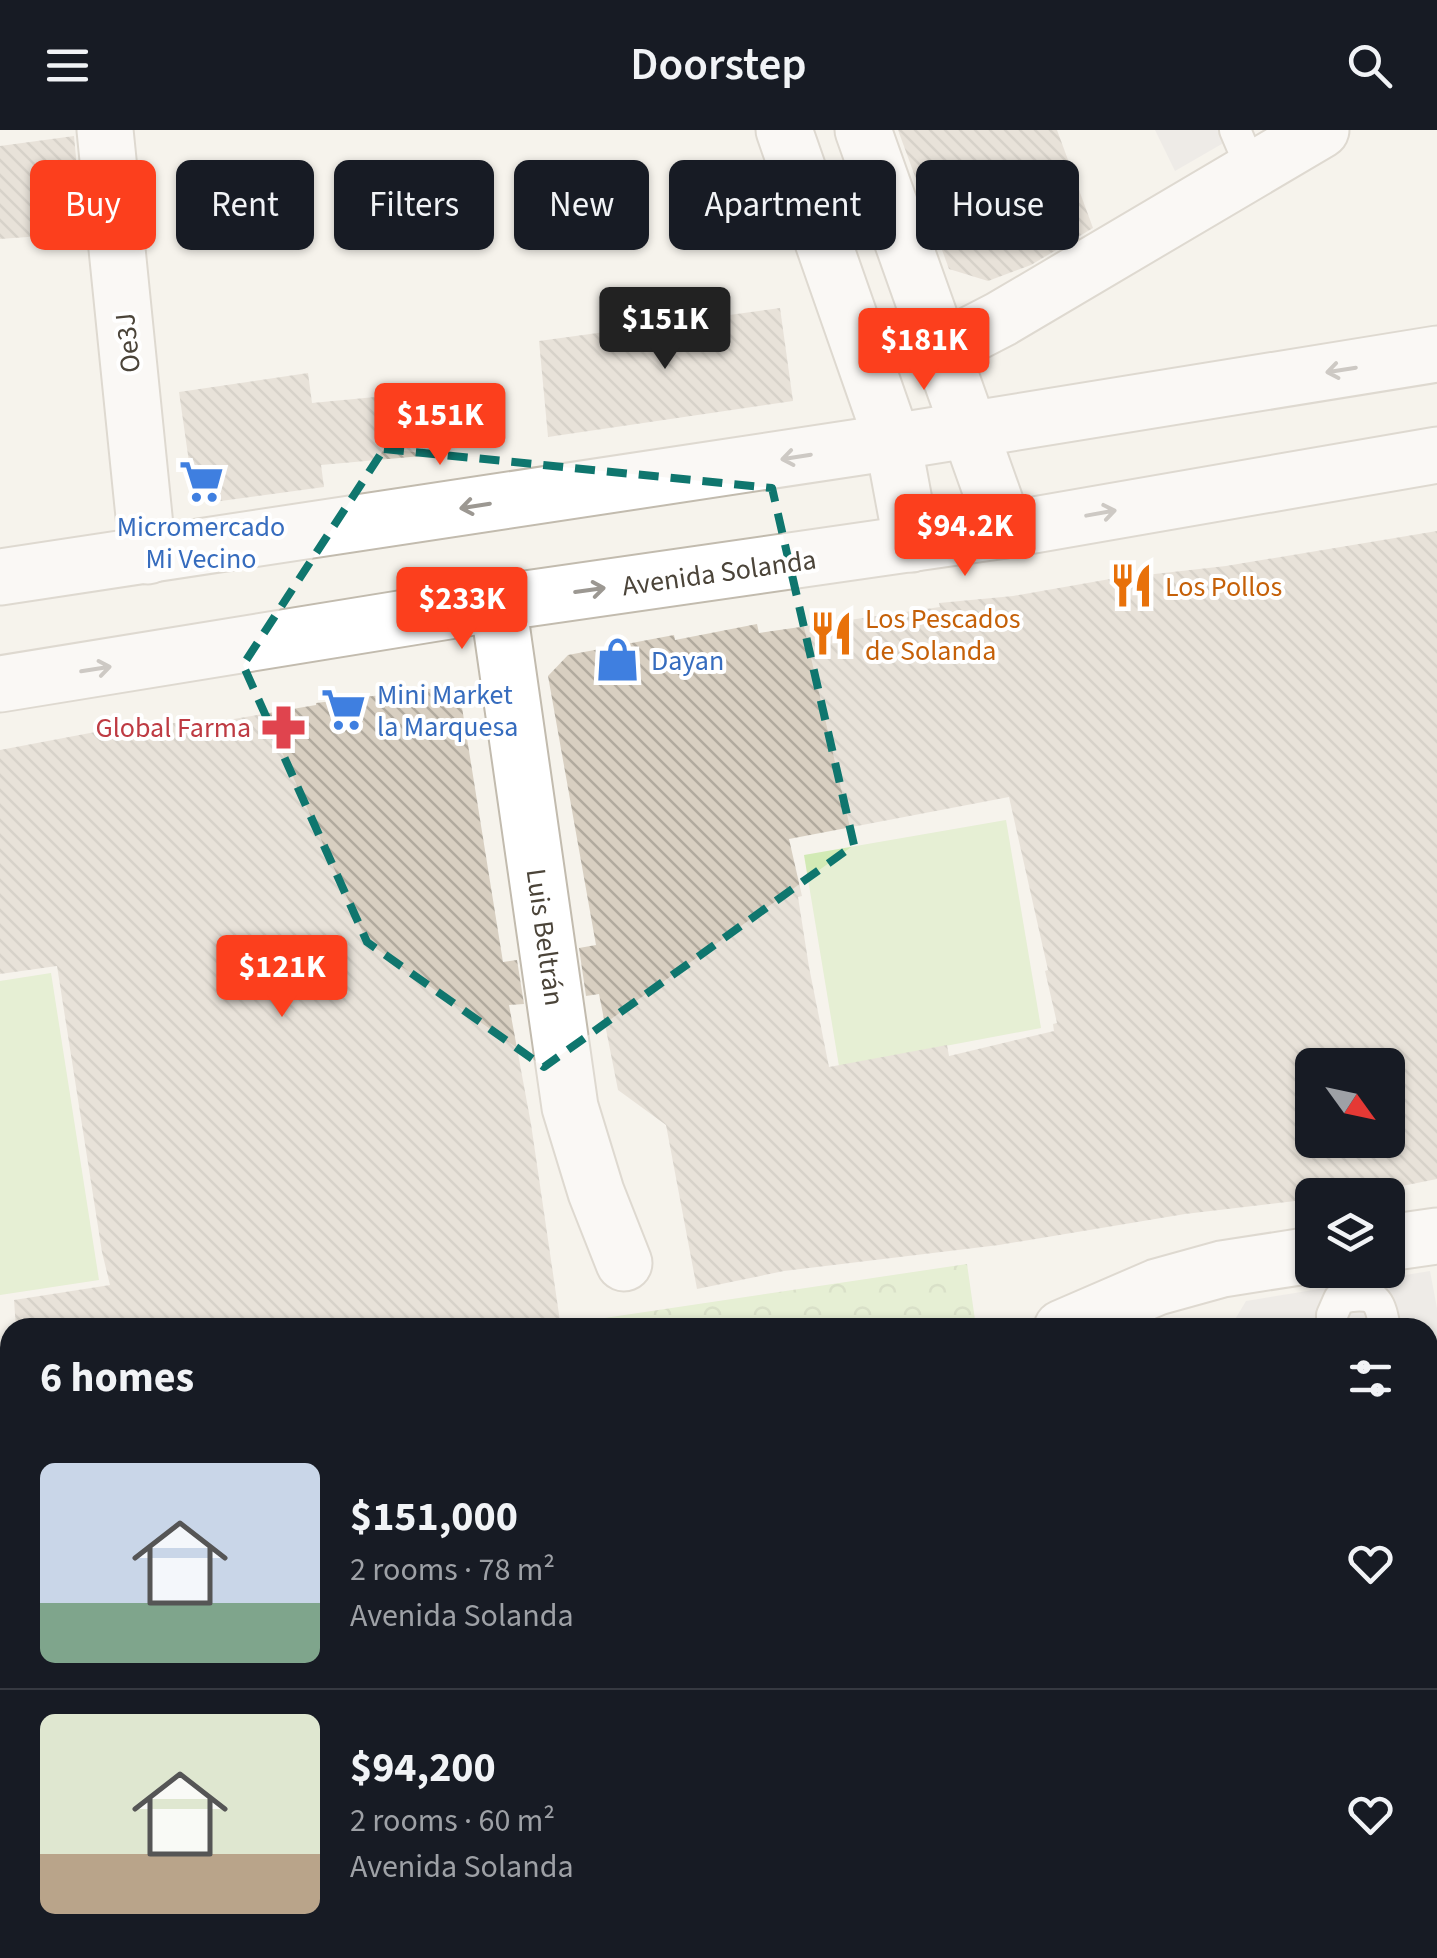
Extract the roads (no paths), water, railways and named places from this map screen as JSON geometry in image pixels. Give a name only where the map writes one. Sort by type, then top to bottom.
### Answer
[{"type":"street","name":"Oe3J","points":[[105,130],[148,556]]},
{"type":"street","points":[[784,130],[893,442],[912,544]]},
{"type":"street","points":[[863,130],[1005,530]]},
{"type":"street","points":[[941,350],[1001,320],[1244,151],[1321,130]]},
{"type":"street","points":[[0,577],[893,442],[1437,354]]},
{"type":"street","name":"Avenida Solanda","points":[[0,684],[498,604],[1005,530],[1437,455]]},
{"type":"street","name":"Luis Beltrán","points":[[498,604],[570,1107],[596,1192],[624,1263]]},
{"type":"street","points":[[1405,1241],[1437,1236]]},
{"type":"street","points":[[1085,1318],[1157,1287],[1222,1269],[1295,1258]]},
{"type":"lane","points":[[1332,1318],[1346,1288]]},
{"type":"lane","points":[[1358,1288],[1380,1302],[1383,1318]]},
{"type":"place","name":"Micromercado Mi Vecino","points":[[201,481]]},
{"type":"place","name":"Los Pollos","points":[[1132,586]]},
{"type":"place","name":"Los Pescados de Solanda","points":[[832,634]]},
{"type":"place","name":"Dayan","points":[[618,660]]},
{"type":"place","name":"Mini Market la Marquesa","points":[[344,710]]},
{"type":"place","name":"Global Farma","points":[[284,727]]}]
